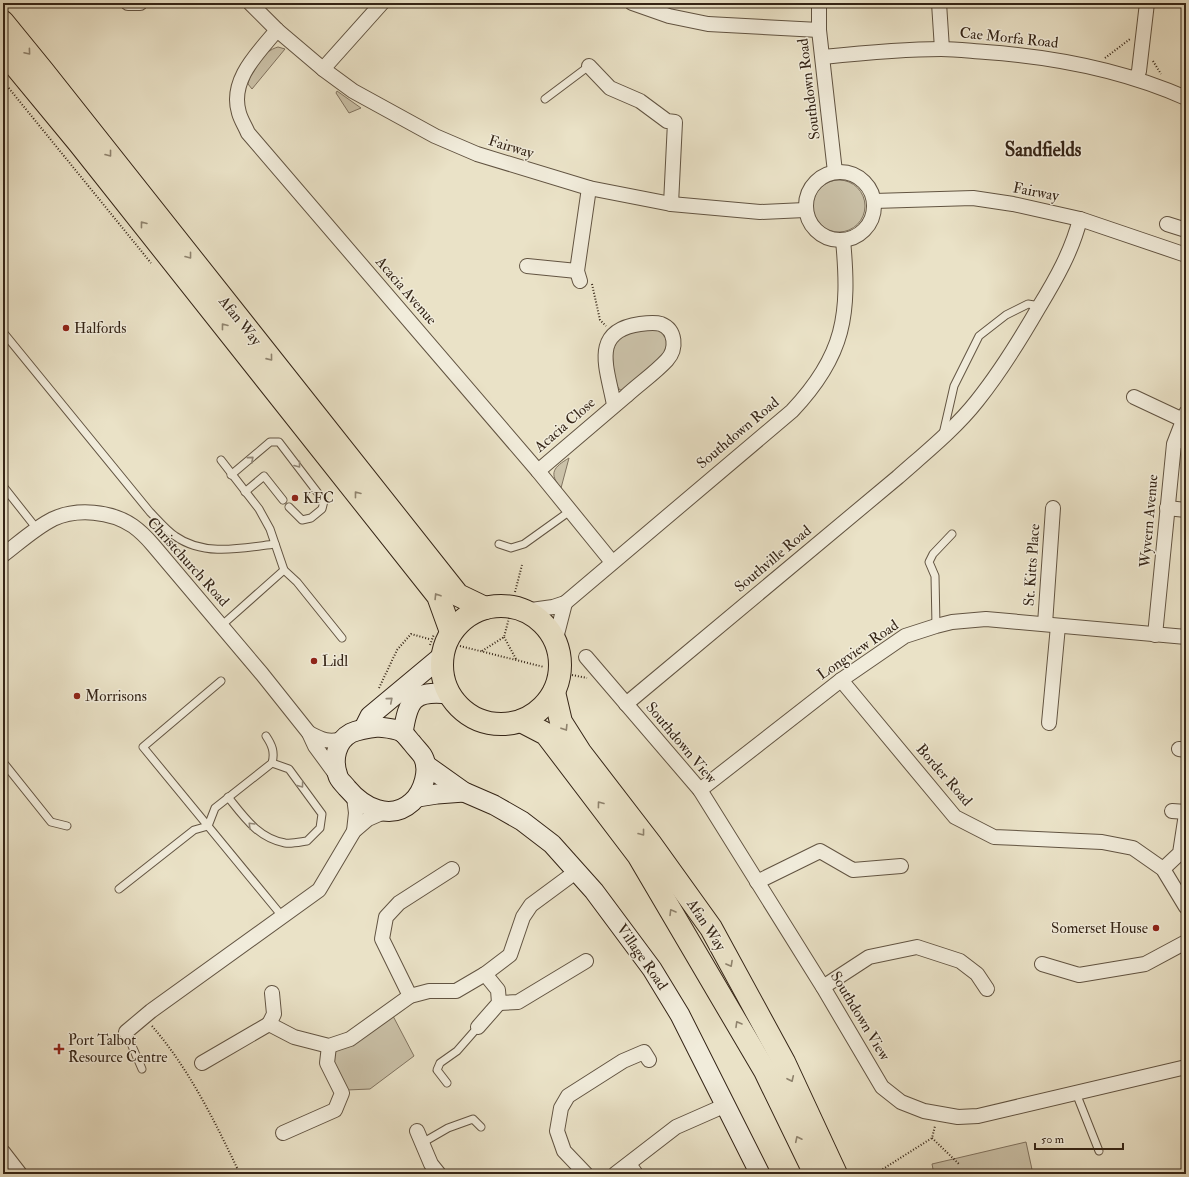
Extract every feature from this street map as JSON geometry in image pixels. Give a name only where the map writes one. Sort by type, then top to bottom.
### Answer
[{"type":"main road","name":"Afan Way","points":[[3,22],[43,70],[458,595],[485,608]]},
{"type":"main road","name":"Afan Way","points":[[3,51],[84,149],[438,596],[443,644],[442,676],[449,694]]},
{"type":"main road","points":[[443,644],[460,622],[472,613],[485,608],[498,606],[516,607],[542,623],[555,642],[560,667],[554,692],[540,709],[521,721],[507,724],[493,724],[480,720],[468,714],[457,705],[449,694]]},
{"type":"main road","name":"Afan Way","points":[[554,692],[561,722],[580,752],[650,843],[711,928],[784,1062],[836,1174]]},
{"type":"main road","name":"Afan Way","points":[[521,721],[546,734],[638,855],[765,1071],[816,1174]]},
{"type":"street","points":[[128,3],[140,3]]},
{"type":"street","name":"Fairway","points":[[250,3],[277,30],[323,69],[353,91],[435,136],[498,162],[589,188],[671,204],[760,212],[805,210]]},
{"type":"street","points":[[323,69],[382,3]]},
{"type":"street","points":[[632,3],[669,16],[708,24],[819,30]]},
{"type":"street","name":"Southdown Road","points":[[819,3],[819,30],[835,172]]},
{"type":"street","points":[[939,3],[942,49]]},
{"type":"street","points":[[1136,78],[1139,72],[1147,3]]},
{"type":"street","name":"Acacia Avenue","points":[[277,30],[248,64],[242,76],[238,98],[239,112],[248,133],[538,471],[612,562]]},
{"type":"street","name":"Cae Morfa Road","points":[[823,58],[876,52],[942,49],[1016,54],[1071,62],[1136,78],[1186,98]]},
{"type":"street","points":[[589,66],[610,88],[640,101],[667,121],[675,122],[671,204]]},
{"type":"street","points":[[844,171],[861,178],[867,185],[874,201],[872,217],[864,230],[850,239],[843,240],[825,237],[818,233],[812,226],[805,210],[808,193],[812,185],[826,174],[835,172],[844,171]]},
{"type":"street","points":[[527,266],[579,276],[589,188]]},
{"type":"street","name":"Fairway","points":[[874,201],[973,198],[1044,209],[1080,219],[1186,255]]},
{"type":"street","name":"Southville Road","points":[[626,704],[941,439],[976,402],[1011,356],[1058,277],[1073,243],[1080,219]]},
{"type":"street","points":[[1167,224],[1186,230]]},
{"type":"street","name":"Southdown Road","points":[[516,607],[553,607],[565,603],[786,416],[804,398],[832,354],[840,335],[846,293],[843,240]]},
{"type":"street","name":"Acacia Close","points":[[538,471],[668,360],[674,346],[673,337],[669,329],[661,324],[651,323],[621,328],[614,334],[605,350],[614,405]]},
{"type":"street","points":[[1134,397],[1184,417]]},
{"type":"street","name":"Wyvern Avenue","points":[[1155,634],[1167,508],[1184,417]]},
{"type":"street","name":"St. Kitts Place","points":[[1049,723],[1053,508]]},
{"type":"street","points":[[1167,508],[1186,510]]},
{"type":"street","name":"Christchurch Road","points":[[3,555],[51,520],[70,514],[98,514],[123,520],[133,526],[153,545],[222,626],[309,733],[315,746],[338,776]]},
{"type":"street","points":[[555,642],[565,603]]},
{"type":"street","name":"Longview Road","points":[[700,790],[842,680],[905,636],[936,626],[952,622],[986,619],[1186,637]]},
{"type":"street","points":[[364,728],[370,716],[384,698],[443,644]]},
{"type":"street","name":"Southdown View","points":[[586,657],[700,790],[823,987],[882,1087],[901,1102],[938,1115],[958,1117],[978,1116],[1186,1067]]},
{"type":"street","name":"Border Road","points":[[842,680],[955,817],[994,836],[1102,842],[1133,848],[1164,870],[1186,907]]},
{"type":"street","points":[[403,733],[406,711],[409,705],[417,698],[424,694],[436,692],[449,694]]},
{"type":"street","points":[[126,1032],[145,1016],[319,890],[354,831],[368,819],[384,812],[394,811],[406,807],[418,797],[424,783],[426,765],[422,756],[403,733],[391,728],[364,728],[351,733],[343,739],[338,746],[336,754],[338,776],[354,797],[371,808],[384,812]]},
{"type":"street","name":"Christchurch Road","points":[[309,733],[323,740],[332,742],[343,739]]},
{"type":"street","name":"Village Road","points":[[426,765],[464,792],[494,805],[522,821],[552,844],[594,891],[652,969],[680,1015],[760,1174]]},
{"type":"street","name":"Village Road","points":[[418,797],[464,792]]},
{"type":"street","points":[[354,797],[356,812],[354,831]]},
{"type":"street","points":[[1164,870],[1180,853],[1186,813],[1172,810]]},
{"type":"street","points":[[757,882],[820,851],[852,870],[902,866]]},
{"type":"street","points":[[410,996],[382,939],[386,917],[399,903],[452,869]]},
{"type":"street","points":[[269,1024],[294,1037],[329,1046],[350,1040],[410,996],[429,992],[456,991],[485,974],[510,955],[522,917],[531,905],[577,871]]},
{"type":"street","points":[[1042,964],[1079,975],[1145,964],[1186,942]]},
{"type":"street","points":[[823,987],[869,957],[917,946],[960,961],[977,974],[987,989]]},
{"type":"street","points":[[499,1003],[518,1002],[586,961]]},
{"type":"street","points":[[478,1027],[499,1003],[498,990],[485,974]]},
{"type":"street","points":[[202,1063],[269,1024],[274,1014],[272,993]]},
{"type":"street","points":[[283,1133],[335,1110],[342,1093],[327,1063],[329,1046]]},
{"type":"street","points":[[586,1174],[564,1151],[557,1131],[560,1108],[568,1096],[623,1061],[644,1052],[649,1060]]},
{"type":"street","points":[[615,1174],[632,1169],[676,1127],[726,1106]]},
{"type":"street","points":[[420,1137],[431,1164],[439,1174]]},
{"type":"street","points":[[3,1152],[20,1174]]},
{"type":"lane","points":[[545,99],[589,66]]},
{"type":"lane","points":[[941,439],[954,386],[979,336],[1006,315],[1028,304],[1040,306]]},
{"type":"lane","points":[[3,332],[150,512],[175,536],[192,545],[206,548],[235,549],[275,544]]},
{"type":"lane","points":[[231,475],[270,442],[279,442],[324,501],[322,509],[307,520],[302,520],[289,507]]},
{"type":"lane","points":[[221,460],[258,509],[270,529],[284,570],[297,582],[342,638]]},
{"type":"lane","points":[[245,492],[264,476],[283,500]]},
{"type":"lane","points":[[3,486],[37,529]]},
{"type":"lane","points":[[499,544],[511,548],[524,544],[570,511]]},
{"type":"lane","points":[[936,626],[935,576],[929,562],[933,554],[952,534]]},
{"type":"lane","points":[[222,626],[284,570]]},
{"type":"lane","points":[[221,681],[143,747],[282,916]]},
{"type":"lane","points":[[208,826],[215,808],[272,763],[274,755],[271,743],[266,736]]},
{"type":"lane","points":[[3,762],[51,822],[67,826]]},
{"type":"lane","points":[[228,797],[250,824],[264,836],[286,843],[307,841],[320,828],[322,814],[289,769],[272,763]]},
{"type":"lane","points":[[119,889],[194,830],[208,826]]},
{"type":"lane","points":[[446,1083],[437,1070],[440,1063],[457,1051],[478,1027]]},
{"type":"lane","points":[[126,1032],[142,1069]]},
{"type":"lane","points":[[1076,1093],[1099,1151]]},
{"type":"lane","points":[[420,1137],[473,1119],[481,1127]]},
{"type":"path","points":[[1098,69],[1099,62],[1135,36],[1142,42],[1166,82],[1164,88]]},
{"type":"path","points":[[3,81],[154,267]]},
{"type":"path","points":[[579,276],[592,280],[600,320],[614,334]]},
{"type":"path","points":[[482,651],[504,638],[516,607],[522,565]]},
{"type":"path","points":[[384,698],[378,690],[398,650],[411,634],[429,639]]},
{"type":"path","points":[[504,638],[516,660]]},
{"type":"path","points":[[443,644],[482,651],[544,667]]},
{"type":"path","points":[[145,1016],[167,1043],[206,1105],[240,1174]]},
{"type":"path","points":[[875,1174],[932,1138],[938,1115]]},
{"type":"path","points":[[932,1138],[960,1165]]},
{"type":"shaded area","points":[[278,47],[285,49],[252,89],[248,84],[258,61],[267,52]]},
{"type":"shaded area","points":[[337,91],[361,108],[349,113],[336,93]]},
{"type":"shaded area","points":[[834,180],[844,180],[858,187],[865,201],[865,211],[858,225],[844,232],[834,232],[824,228],[817,221],[813,211],[813,201],[817,191],[824,184]]},
{"type":"shaded area","points":[[652,326],[666,334],[669,353],[626,390],[620,390],[615,383],[612,352],[619,337]]},
{"type":"shaded area","points":[[569,458],[561,488],[557,483],[554,471],[556,467]]},
{"type":"shaded area","points":[[393,1016],[414,1056],[370,1089],[347,1090],[334,1064],[335,1049]]},
{"type":"shaded area","points":[[1026,1142],[1033,1174],[934,1174],[932,1164]]},
{"type":"place","name":"Halfords","points":[[66,328]]},
{"type":"place","name":"KFC","points":[[295,498]]},
{"type":"place","name":"Lidl","points":[[314,661]]},
{"type":"place","name":"Morrisons","points":[[77,696]]},
{"type":"place","name":"Somerset House","points":[[1156,928]]},
{"type":"place","name":"Port Talbot Resource Centre","points":[[59,1049]]},
{"type":"district","name":"Sandfields","points":[[1043,150]]}]
